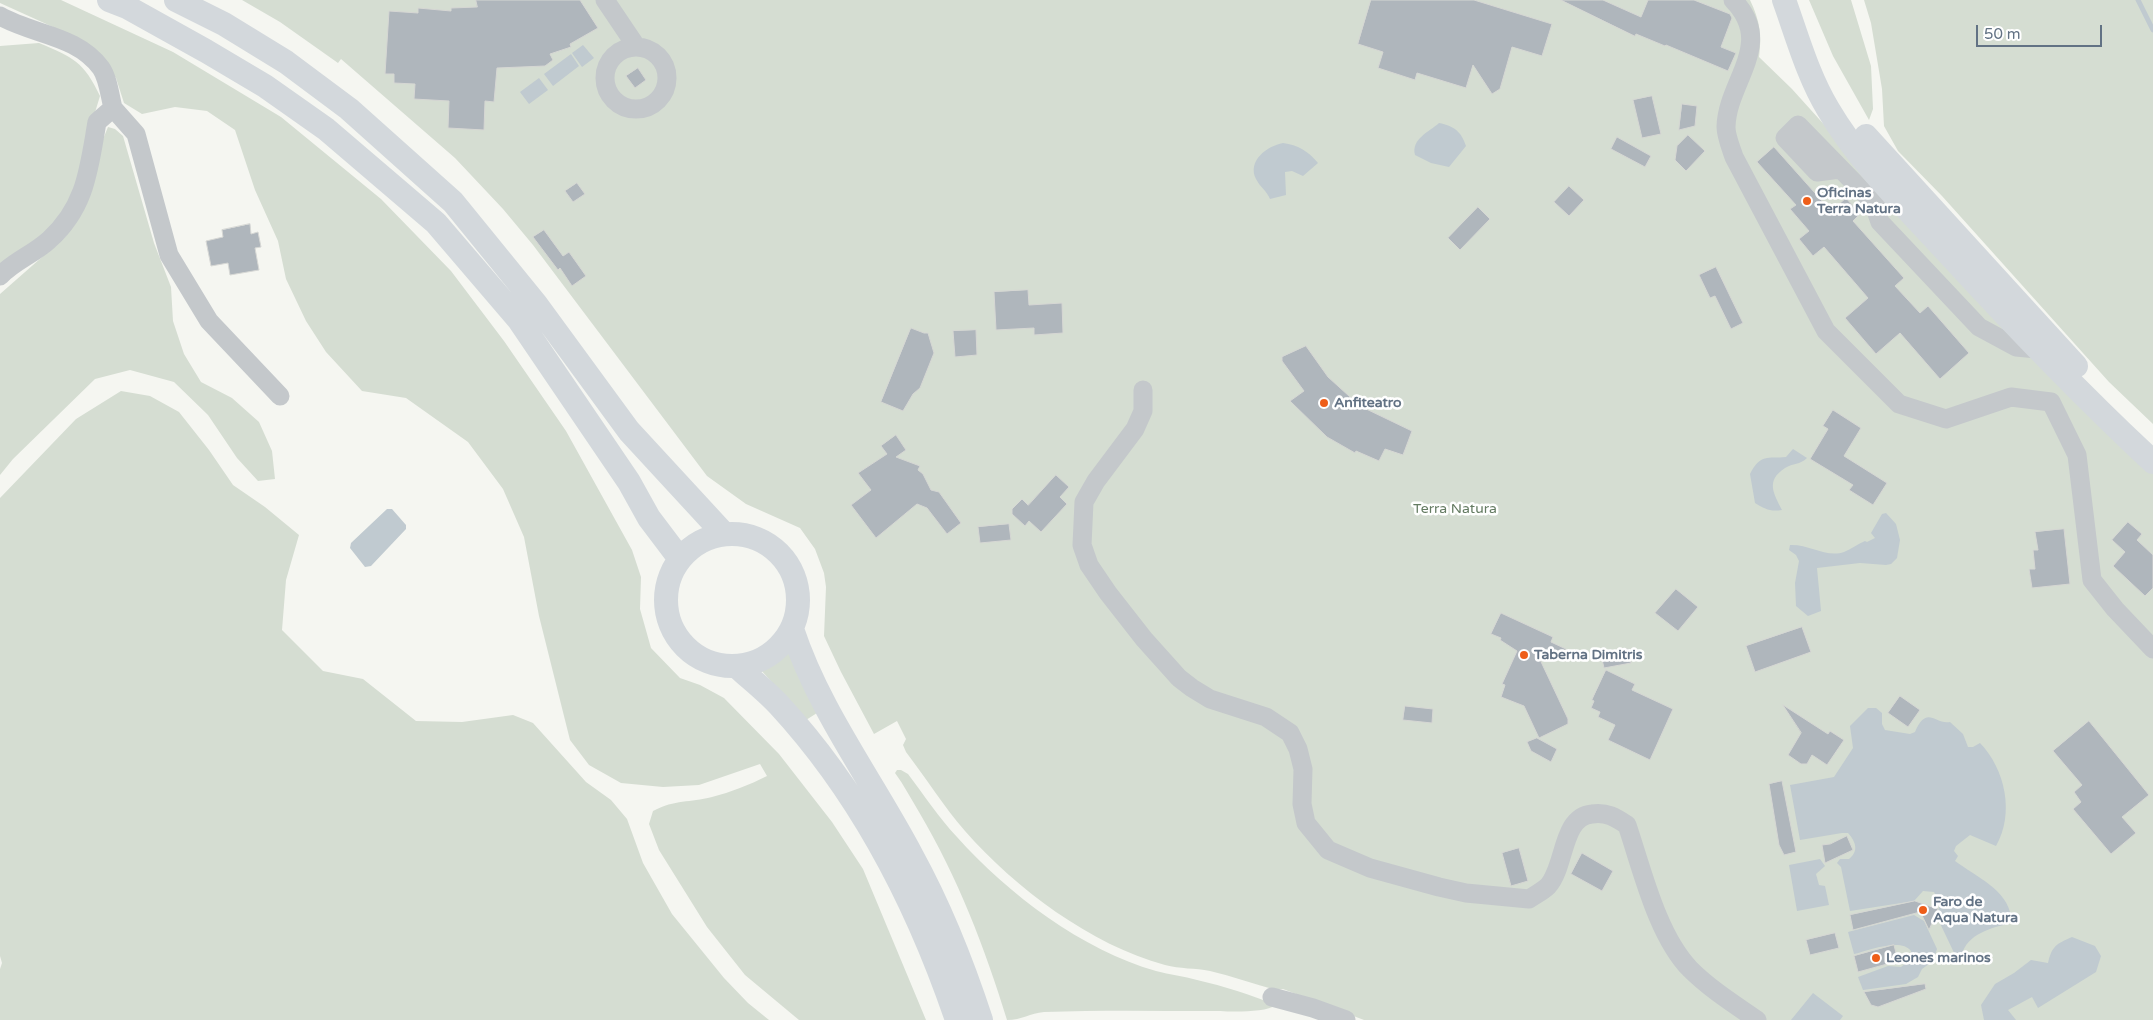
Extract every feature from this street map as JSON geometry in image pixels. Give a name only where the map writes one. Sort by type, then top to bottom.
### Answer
[{"type":"main road","points":[[110,0],[127,7],[265,86],[326,129],[436,223],[519,320],[629,482],[649,518],[680,559]]},
{"type":"main road","points":[[176,0],[224,24],[286,62],[349,108],[453,202],[536,304],[629,431],[724,534]]},
{"type":"main road","points":[[1784,0],[1812,77],[1827,108],[1849,140],[1880,195],[2153,462]]},
{"type":"main road","points":[[1797,0],[1820,66],[1851,118],[1913,189],[2153,447]]},
{"type":"main road","points":[[724,534],[740,534],[756,538],[769,545],[786,562],[797,584],[799,601],[792,629],[777,648],[763,659],[737,667],[706,661],[689,650],[676,635],[668,617],[666,597],[670,577],[680,559],[692,547],[708,538],[724,534]]},
{"type":"main road","points":[[792,629],[800,653],[829,715],[913,857],[965,970],[981,1020]]},
{"type":"main road","points":[[737,667],[778,704],[804,734],[829,766],[871,828],[922,926],[957,1020]]},
{"type":"street","points":[[605,0],[636,46]]},
{"type":"street","points":[[1733,0],[1742,10],[1750,31],[1750,50],[1745,70],[1731,106],[1726,128],[1734,157],[1826,332],[1899,404],[1946,420],[2011,397],[2051,402],[2077,455],[2092,580],[2115,609],[2153,649]]},
{"type":"street","points":[[2,19],[65,40],[86,52],[102,69],[114,108],[136,134],[169,255],[209,321],[280,396]]},
{"type":"street","points":[[666,87],[658,102],[638,110],[627,108],[611,97],[604,78],[610,60],[618,52],[636,46],[647,48],[664,62],[667,72],[668,106]]},
{"type":"street","points":[[0,276],[8,268],[48,242],[69,220],[87,182],[97,122],[114,108]]},
{"type":"street","points":[[1840,169],[1880,195]]},
{"type":"street","points":[[1143,390],[1143,411],[1135,429],[1096,481],[1084,502],[1082,545],[1089,565],[1144,639],[1180,678],[1210,699],[1266,717],[1290,733],[1298,749],[1303,769],[1302,804],[1306,823],[1328,850],[1370,868],[1438,887],[1466,893],[1529,899],[1548,885],[1556,871],[1572,825],[1585,814],[1605,812],[1627,825],[1651,899],[1673,946],[1689,968],[1708,986],[1757,1020]]},
{"type":"street","points":[[1272,997],[1313,1008],[1346,1020]]},
{"type":"green space","points":[[0,0],[61,0],[173,52],[281,117],[381,199],[451,271],[504,341],[566,431],[632,550],[641,577],[640,609],[651,648],[680,678],[700,685],[724,698],[779,754],[832,822],[863,869],[926,1020],[799,1020],[745,975],[707,927],[659,850],[649,824],[653,811],[661,807],[719,795],[767,776],[760,764],[699,785],[663,787],[621,783],[589,765],[570,740],[539,616],[524,537],[503,489],[468,442],[406,398],[362,391],[326,352],[306,321],[286,279],[278,241],[255,190],[235,130],[207,111],[175,107],[142,114],[124,103],[116,78],[94,51],[64,32],[0,3]]},
{"type":"green space","name":"Terra Natura","points":[[242,0],[1750,0],[1759,28],[1759,57],[1792,89],[1847,150],[2153,472],[2153,1020],[1364,1020],[1283,989],[1276,990],[1210,971],[1165,965],[1137,956],[1110,944],[1056,912],[1007,873],[985,852],[957,822],[906,752],[903,745],[906,739],[897,721],[874,734],[824,636],[826,587],[824,573],[815,549],[800,528],[746,504],[707,476],[533,245],[503,209],[455,158],[341,59],[338,63],[280,22]]},
{"type":"green space","points":[[1809,0],[1851,0],[1871,66],[1873,109],[1869,120],[1833,56]]},
{"type":"green space","points":[[1864,0],[2153,0],[2153,424],[2109,382],[1942,196],[1898,151],[1884,126],[1882,89],[1871,23]]},
{"type":"green space","points":[[39,43],[61,52],[83,68],[100,96],[89,132],[86,158],[69,205],[55,225],[0,269],[0,46]]},
{"type":"green space","points":[[108,127],[115,129],[123,136],[154,243],[171,287],[173,321],[184,354],[201,382],[232,398],[259,422],[272,451],[275,479],[258,481],[237,458],[208,415],[174,382],[130,370],[95,379],[13,459],[0,475],[0,294],[66,236],[84,209],[101,144]]},
{"type":"green space","points":[[121,391],[150,396],[179,412],[209,450],[233,485],[265,507],[299,535],[286,580],[282,630],[323,671],[363,679],[416,721],[462,722],[513,715],[533,723],[586,782],[611,800],[627,819],[643,863],[672,914],[724,978],[748,1003],[769,1020],[0,1020],[0,969],[2,963],[0,956],[0,498],[76,419]]},
{"type":"green space","points":[[787,649],[817,713],[806,720],[760,669],[781,657]]},
{"type":"green space","points":[[897,770],[908,774],[950,830],[977,858],[999,879],[1048,918],[1101,949],[1128,962],[1156,971],[1227,988],[1276,1005],[1263,1010],[1244,1011],[1044,1012],[1007,1020],[980,940],[958,888],[933,837],[895,773]]},
{"type":"shaded area","points":[[583,45],[594,58],[582,67],[572,53]]},
{"type":"shaded area","points":[[571,54],[579,66],[553,86],[544,74]]},
{"type":"shaded area","points":[[539,78],[548,90],[529,104],[520,92]]},
{"type":"shaded area","points":[[1439,123],[1456,130],[1462,136],[1466,146],[1449,167],[1431,163],[1415,155],[1414,149],[1418,140]]},
{"type":"shaded area","points":[[1283,143],[1302,149],[1318,163],[1303,176],[1292,171],[1285,172],[1286,195],[1270,199],[1256,179],[1254,166],[1256,160],[1265,151]]},
{"type":"shaded area","points":[[1793,449],[1807,458],[1802,462],[1785,468],[1775,478],[1773,483],[1774,493],[1782,510],[1768,510],[1755,503],[1750,474],[1754,467],[1765,458],[1786,457]]},
{"type":"shaded area","points":[[387,509],[392,509],[406,525],[406,529],[371,566],[365,567],[350,548],[351,543]]},
{"type":"shaded area","points":[[1886,513],[1896,524],[1900,540],[1897,558],[1891,564],[1886,565],[1860,563],[1817,568],[1821,611],[1808,616],[1796,606],[1795,583],[1799,561],[1796,555],[1789,550],[1790,545],[1831,553],[1844,552],[1875,538],[1871,533],[1882,514]]},
{"type":"shaded area","points":[[1868,708],[1876,708],[1882,713],[1882,724],[1885,730],[1910,734],[1915,732],[1923,719],[1927,717],[1950,722],[1963,734],[1968,747],[1973,747],[1980,743],[1996,765],[2001,778],[2006,806],[2005,820],[1996,846],[1970,835],[1956,846],[1954,851],[1958,856],[1955,861],[1989,884],[2004,899],[2009,907],[2011,917],[2007,924],[1984,931],[1972,939],[1963,951],[1961,959],[1957,959],[1937,917],[1940,903],[1934,892],[1923,891],[1914,901],[1850,911],[1841,867],[1837,863],[1840,859],[1849,859],[1854,853],[1855,846],[1851,836],[1848,833],[1842,833],[1800,840],[1790,785],[1834,777],[1853,748],[1850,726]]},
{"type":"shaded area","points":[[1820,859],[1825,866],[1816,874],[1819,885],[1825,886],[1829,905],[1797,911],[1789,865]]},
{"type":"shaded area","points":[[1914,915],[1924,921],[1937,949],[1933,961],[1922,969],[1918,977],[1906,984],[1863,990],[1858,977],[1888,966],[1901,967],[1910,960],[1911,951],[1900,945],[1892,945],[1854,954],[1848,932]]},
{"type":"shaded area","points":[[2072,937],[2095,946],[2101,956],[2096,972],[2038,1008],[2032,997],[2008,1010],[2016,1020],[1984,1020],[1981,1005],[1995,984],[2031,960],[2048,963],[2051,953],[2056,946]]},
{"type":"shaded area","points":[[1813,993],[1843,1016],[1840,1020],[1791,1020]]},
{"type":"building","points":[[476,0],[580,0],[598,28],[570,44],[571,47],[550,54],[553,60],[545,66],[497,68],[494,102],[485,101],[484,130],[448,128],[449,101],[414,99],[415,84],[394,83],[394,74],[385,74],[389,11],[418,13],[418,8],[451,11],[451,8],[477,7]]},
{"type":"building","points":[[1371,0],[1474,0],[1552,24],[1542,56],[1512,47],[1500,89],[1492,94],[1473,65],[1466,88],[1417,73],[1415,80],[1378,68],[1383,52],[1358,44]]},
{"type":"building","points":[[1561,0],[1603,0],[1641,17],[1648,0],[1694,0],[1730,14],[1732,18],[1721,47],[1736,53],[1728,71],[1666,45],[1636,34],[1635,36]]},
{"type":"building","points":[[638,68],[646,80],[635,88],[626,76]]},
{"type":"building","points":[[1652,96],[1661,134],[1642,138],[1633,100]]},
{"type":"building","points":[[1682,104],[1697,106],[1695,126],[1679,130]]},
{"type":"building","points":[[1688,135],[1705,151],[1686,171],[1675,160],[1677,146]]},
{"type":"building","points":[[1617,137],[1651,156],[1645,167],[1611,149]]},
{"type":"building","points":[[1774,147],[1831,211],[1846,198],[1860,214],[1853,221],[1904,278],[1895,286],[1920,313],[1928,306],[1969,353],[1940,379],[1900,333],[1876,354],[1845,318],[1868,298],[1824,247],[1813,256],[1799,239],[1809,231],[1790,209],[1796,205],[1757,162]]},
{"type":"building","points":[[577,183],[585,194],[573,202],[565,191]]},
{"type":"building","points":[[1569,186],[1584,200],[1569,216],[1554,202]]},
{"type":"building","points":[[1478,207],[1490,219],[1460,250],[1448,238]]},
{"type":"building","points":[[250,224],[251,234],[258,232],[261,247],[255,248],[259,270],[230,275],[228,263],[211,266],[206,241],[223,237],[222,230]]},
{"type":"building","points":[[544,230],[563,256],[569,252],[586,276],[572,286],[560,268],[558,270],[533,237]]},
{"type":"building","points":[[1716,267],[1743,323],[1731,329],[1715,296],[1710,298],[1699,275]]},
{"type":"building","points":[[1028,290],[1029,305],[1062,303],[1063,333],[1034,335],[1034,328],[996,330],[994,292]]},
{"type":"building","points":[[911,328],[928,333],[934,353],[920,388],[913,394],[903,411],[881,402]]},
{"type":"building","points":[[976,330],[977,355],[955,357],[953,331]]},
{"type":"building","name":"Anfiteatro","points":[[1306,346],[1328,377],[1360,406],[1412,431],[1403,455],[1385,449],[1379,461],[1356,451],[1355,453],[1327,437],[1290,401],[1304,391],[1282,361],[1282,357]]},
{"type":"building","points":[[1833,410],[1861,428],[1844,456],[1887,483],[1873,505],[1849,490],[1853,485],[1810,459],[1828,429],[1823,426]]},
{"type":"building","points":[[896,435],[906,450],[896,457],[920,466],[918,470],[923,474],[931,490],[939,492],[961,523],[947,534],[927,508],[917,504],[876,538],[851,505],[871,490],[858,473],[887,454],[881,446]]},
{"type":"building","points":[[1056,475],[1069,487],[1060,497],[1067,504],[1041,532],[1029,521],[1025,526],[1012,514],[1012,509],[1022,499],[1028,505]]},
{"type":"building","points":[[2128,522],[2142,534],[2137,540],[2153,555],[2153,588],[2145,596],[2113,566],[2125,552],[2112,540]]},
{"type":"building","points":[[1009,524],[1011,540],[980,543],[978,527]]},
{"type":"building","points":[[2064,529],[2070,584],[2032,588],[2029,569],[2035,569],[2033,550],[2038,550],[2035,532]]},
{"type":"building","points":[[1676,589],[1698,607],[1678,631],[1655,613]]},
{"type":"building","points":[[1501,613],[1553,637],[1551,642],[1566,649],[1560,660],[1535,649],[1568,719],[1568,724],[1539,738],[1524,706],[1501,697],[1505,685],[1502,684],[1517,651],[1500,640],[1501,638],[1491,634]]},
{"type":"building","points":[[1802,627],[1811,652],[1755,672],[1746,646]]},
{"type":"building","points":[[1628,649],[1631,663],[1604,668],[1601,655]]},
{"type":"building","points":[[1606,670],[1635,684],[1632,690],[1673,709],[1650,760],[1608,740],[1615,725],[1598,717],[1600,712],[1591,708],[1594,701],[1592,700]]},
{"type":"building","points":[[1900,696],[1920,710],[1908,727],[1888,713]]},
{"type":"building","points":[[1783,705],[1828,734],[1830,731],[1844,740],[1827,765],[1812,755],[1807,764],[1801,764],[1788,755],[1801,733]]},
{"type":"building","points":[[1405,706],[1433,709],[1432,723],[1403,720]]},
{"type":"building","points":[[2089,721],[2149,795],[2122,817],[2136,833],[2111,854],[2073,809],[2081,802],[2074,792],[2082,785],[2053,751]]},
{"type":"building","points":[[1537,738],[1557,749],[1551,762],[1531,751],[1527,742]]},
{"type":"building","points":[[1782,781],[1796,852],[1784,855],[1779,845],[1769,784]]},
{"type":"building","points":[[1847,836],[1853,850],[1825,863],[1822,845],[1830,844]]},
{"type":"building","points":[[1519,848],[1528,881],[1511,886],[1502,853]]},
{"type":"building","points":[[1582,853],[1613,871],[1602,891],[1571,874]]},
{"type":"building","points":[[1915,901],[1938,909],[1929,930],[1919,909],[1920,912],[1853,930],[1850,915]]},
{"type":"building","points":[[1835,933],[1839,948],[1810,955],[1806,940]]},
{"type":"building","name":"Leones marinos","points":[[1894,945],[1898,961],[1858,972],[1854,956]]},
{"type":"building","points":[[1925,984],[1926,989],[1878,1007],[1871,1005],[1864,992]]},
{"type":"waterway","points":[[2138,0],[2153,30]]},
{"type":"place","name":"Oficinas Terra Natura","points":[[1807,201]]},
{"type":"place","name":"Anfiteatro","points":[[1324,403]]},
{"type":"place","name":"Taberna Dimitris","points":[[1524,655]]},
{"type":"place","name":"Faro de Aqua Natura","points":[[1923,910]]},
{"type":"place","name":"Leones marinos","points":[[1876,958]]}]
